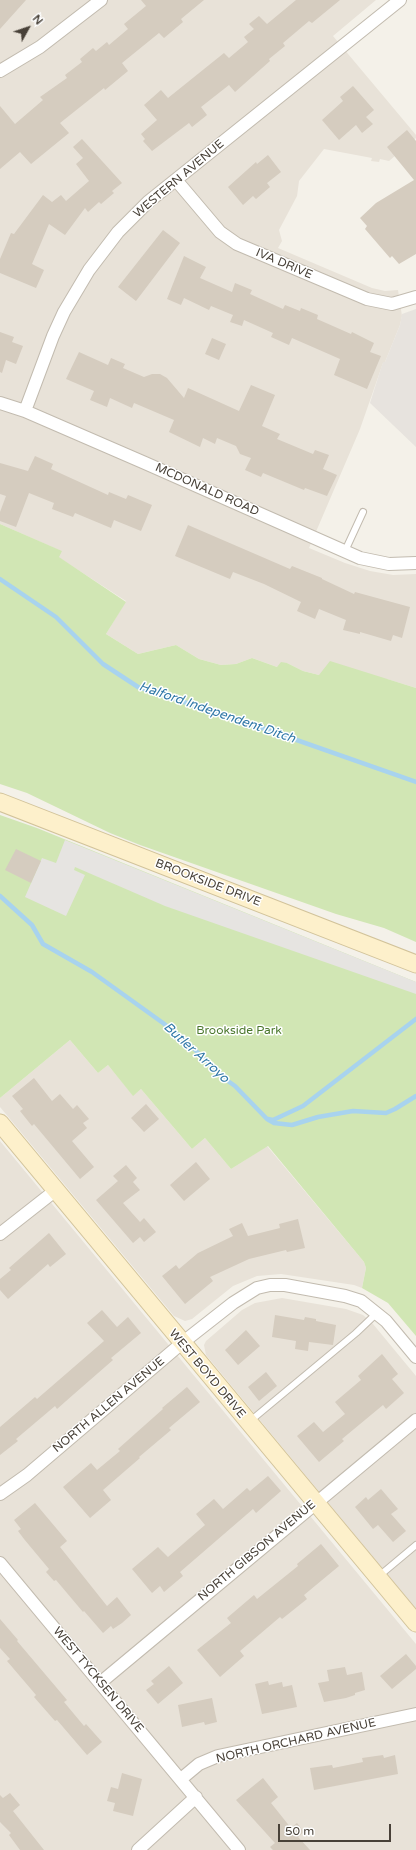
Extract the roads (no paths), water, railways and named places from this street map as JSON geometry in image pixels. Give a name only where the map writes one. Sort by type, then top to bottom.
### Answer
[{"type":"street","points":[[1,69],[40,46],[101,0]]},
{"type":"street","name":"WESTERN AVENUE","points":[[25,411],[53,336],[64,312],[82,280],[105,248],[132,218],[176,180],[400,0]]},
{"type":"street","name":"IVA DRIVE","points":[[176,180],[220,232],[237,244],[367,299],[392,304],[416,297]]},
{"type":"street","name":"MCDONALD ROAD","points":[[0,403],[25,411],[360,558],[389,564],[416,563]]},
{"type":"street","name":"BROOKSIDE DRIVE","points":[[0,802],[416,964]]},
{"type":"street","name":"WEST BOYD DRIVE","points":[[0,1123],[248,1423],[416,1623]]},
{"type":"street","points":[[0,1234],[56,1190]]},
{"type":"street","name":"NORTH ALLEN AVENUE","points":[[0,1494],[27,1475],[182,1343],[233,1302],[257,1288],[270,1285],[285,1285],[345,1296],[361,1301],[377,1313]]},
{"type":"street","points":[[377,1313],[386,1321],[416,1357]]},
{"type":"street","name":"NORTH GIBSON AVENUE","points":[[100,1683],[416,1420]]},
{"type":"street","name":"WEST TYCKSEN DRIVE","points":[[0,1563],[239,1850]]},
{"type":"street","name":"NORTH ORCHARD AVENUE","points":[[181,1779],[199,1764],[218,1756],[416,1714]]},
{"type":"street","points":[[138,1850],[196,1797]]},
{"type":"lane","points":[[345,551],[363,512]]},
{"type":"lane","points":[[248,1423],[356,1333],[377,1313]]},
{"type":"lane","points":[[377,1577],[416,1545]]},
{"type":"waterway","name":"Halford Independent Ditch","points":[[0,579],[56,617],[103,664],[138,687],[251,724],[416,782]]},
{"type":"waterway","name":"Butler Arroyo","points":[[0,896],[32,925],[43,944],[92,972],[163,1023],[186,1041],[225,1079],[235,1086],[267,1119],[274,1123],[292,1125],[318,1117],[353,1111],[386,1113],[416,1096]]},
{"type":"waterway","points":[[268,1119],[273,1120],[303,1106],[416,1019]]},
{"type":"park label","name":"Brookside Park","points":[[239,1031]]}]
